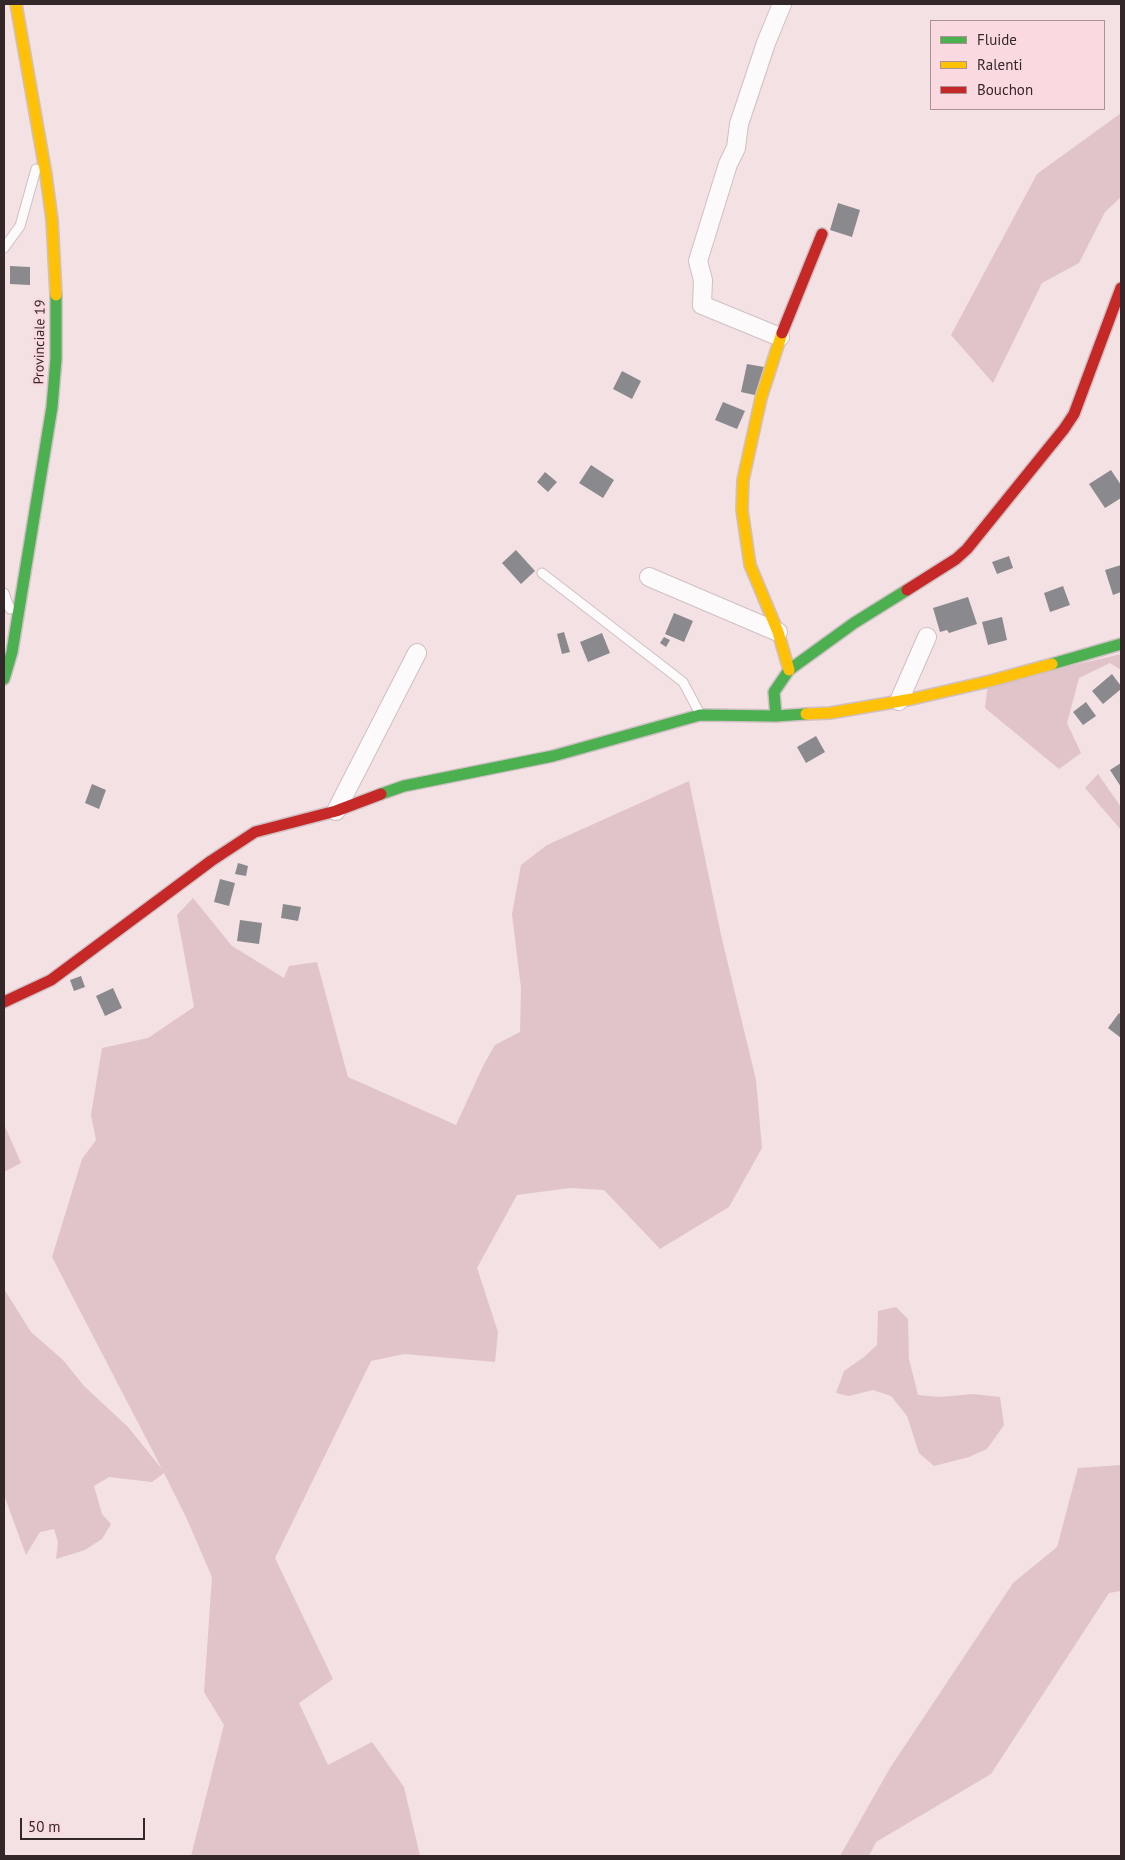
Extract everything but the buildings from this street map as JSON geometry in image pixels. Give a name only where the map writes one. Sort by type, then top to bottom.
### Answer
[{"type":"street","name":"Provinciale 19","points":[[4,679],[48,433],[56,359],[57,323],[52,220],[16,4]]},
{"type":"street","points":[[780,337],[702,305],[703,280],[698,261],[728,164],[736,148],[739,124],[766,43],[782,4]]},
{"type":"street","points":[[789,670],[778,632],[750,565],[742,510],[743,480],[761,398],[780,337],[822,234]]},
{"type":"street","points":[[776,716],[774,692],[789,670],[823,647],[854,622],[938,571],[966,550],[1064,430],[1074,414],[1121,288]]},
{"type":"street","points":[[649,577],[778,632]]},
{"type":"street","points":[[899,701],[927,637]]},
{"type":"street","points":[[4,1002],[20,996],[58,975],[211,862],[255,832],[336,811],[404,786],[553,756],[700,715],[776,716],[830,713],[899,701],[1117,649]]},
{"type":"street","points":[[336,811],[417,653]]},
{"type":"lane","points":[[4,248],[20,226],[38,163],[34,111]]},
{"type":"lane","points":[[542,573],[683,682],[700,715]]},
{"type":"lane","points":[[4,593],[15,622],[8,650]]},
{"type":"shaded area","points":[[1121,113],[1121,197],[1105,212],[1079,263],[1042,283],[993,383],[951,335],[1037,174]]},
{"type":"shaded area","points":[[1121,654],[1121,670],[1110,663],[1079,678],[1067,723],[1081,753],[1059,769],[985,708],[988,685]]},
{"type":"shaded area","points":[[1098,774],[1121,807],[1121,830],[1085,788]]},
{"type":"shaded area","points":[[689,781],[721,935],[756,1080],[762,1148],[729,1207],[660,1249],[604,1190],[570,1188],[517,1195],[477,1268],[498,1332],[495,1362],[404,1354],[371,1361],[275,1558],[333,1679],[299,1703],[328,1765],[372,1742],[404,1787],[420,1856],[191,1856],[224,1725],[204,1692],[212,1577],[186,1517],[164,1473],[152,1482],[109,1477],[94,1486],[102,1514],[111,1524],[102,1539],[85,1550],[56,1559],[58,1542],[54,1529],[40,1532],[26,1555],[4,1495],[4,1289],[31,1332],[63,1360],[84,1386],[128,1427],[162,1469],[52,1257],[82,1159],[96,1140],[91,1115],[102,1048],[148,1038],[194,1007],[177,915],[193,898],[232,946],[284,978],[289,966],[317,962],[348,1077],[456,1125],[484,1064],[495,1045],[520,1032],[521,988],[512,914],[521,865],[547,845]]},
{"type":"shaded area","points":[[4,1124],[21,1163],[4,1172]]},
{"type":"shaded area","points":[[896,1307],[908,1319],[909,1359],[918,1395],[939,1397],[973,1394],[1000,1397],[1004,1425],[987,1449],[969,1457],[934,1466],[919,1453],[907,1416],[891,1396],[873,1390],[849,1396],[836,1393],[844,1371],[877,1345],[878,1311]]},
{"type":"shaded area","points":[[1121,1465],[1121,1591],[1109,1593],[991,1774],[876,1842],[869,1856],[840,1856],[890,1768],[1013,1583],[1057,1547],[1078,1468]]},
{"type":"traffic: fast","points":[[4,679],[12,652],[52,407],[56,359],[56,295]]},
{"type":"traffic: fast","points":[[776,716],[774,692],[789,670],[854,623],[907,590]]},
{"type":"traffic: fast","points":[[1052,664],[1121,644]]},
{"type":"traffic: fast","points":[[381,794],[404,786],[553,756],[700,715],[776,716],[806,714]]},
{"type":"traffic: slow","points":[[16,4],[46,175],[52,220],[56,295]]},
{"type":"traffic: slow","points":[[782,333],[761,398],[743,480],[742,510],[750,565],[778,632],[789,670]]},
{"type":"traffic: slow","points":[[806,714],[830,713],[912,699],[1052,664]]},
{"type":"traffic: jam","points":[[782,333],[822,234]]},
{"type":"traffic: jam","points":[[907,590],[956,559],[967,549],[1064,429],[1074,414],[1121,288]]},
{"type":"traffic: jam","points":[[4,1002],[51,980],[211,861],[255,832],[336,811],[381,794]]}]
